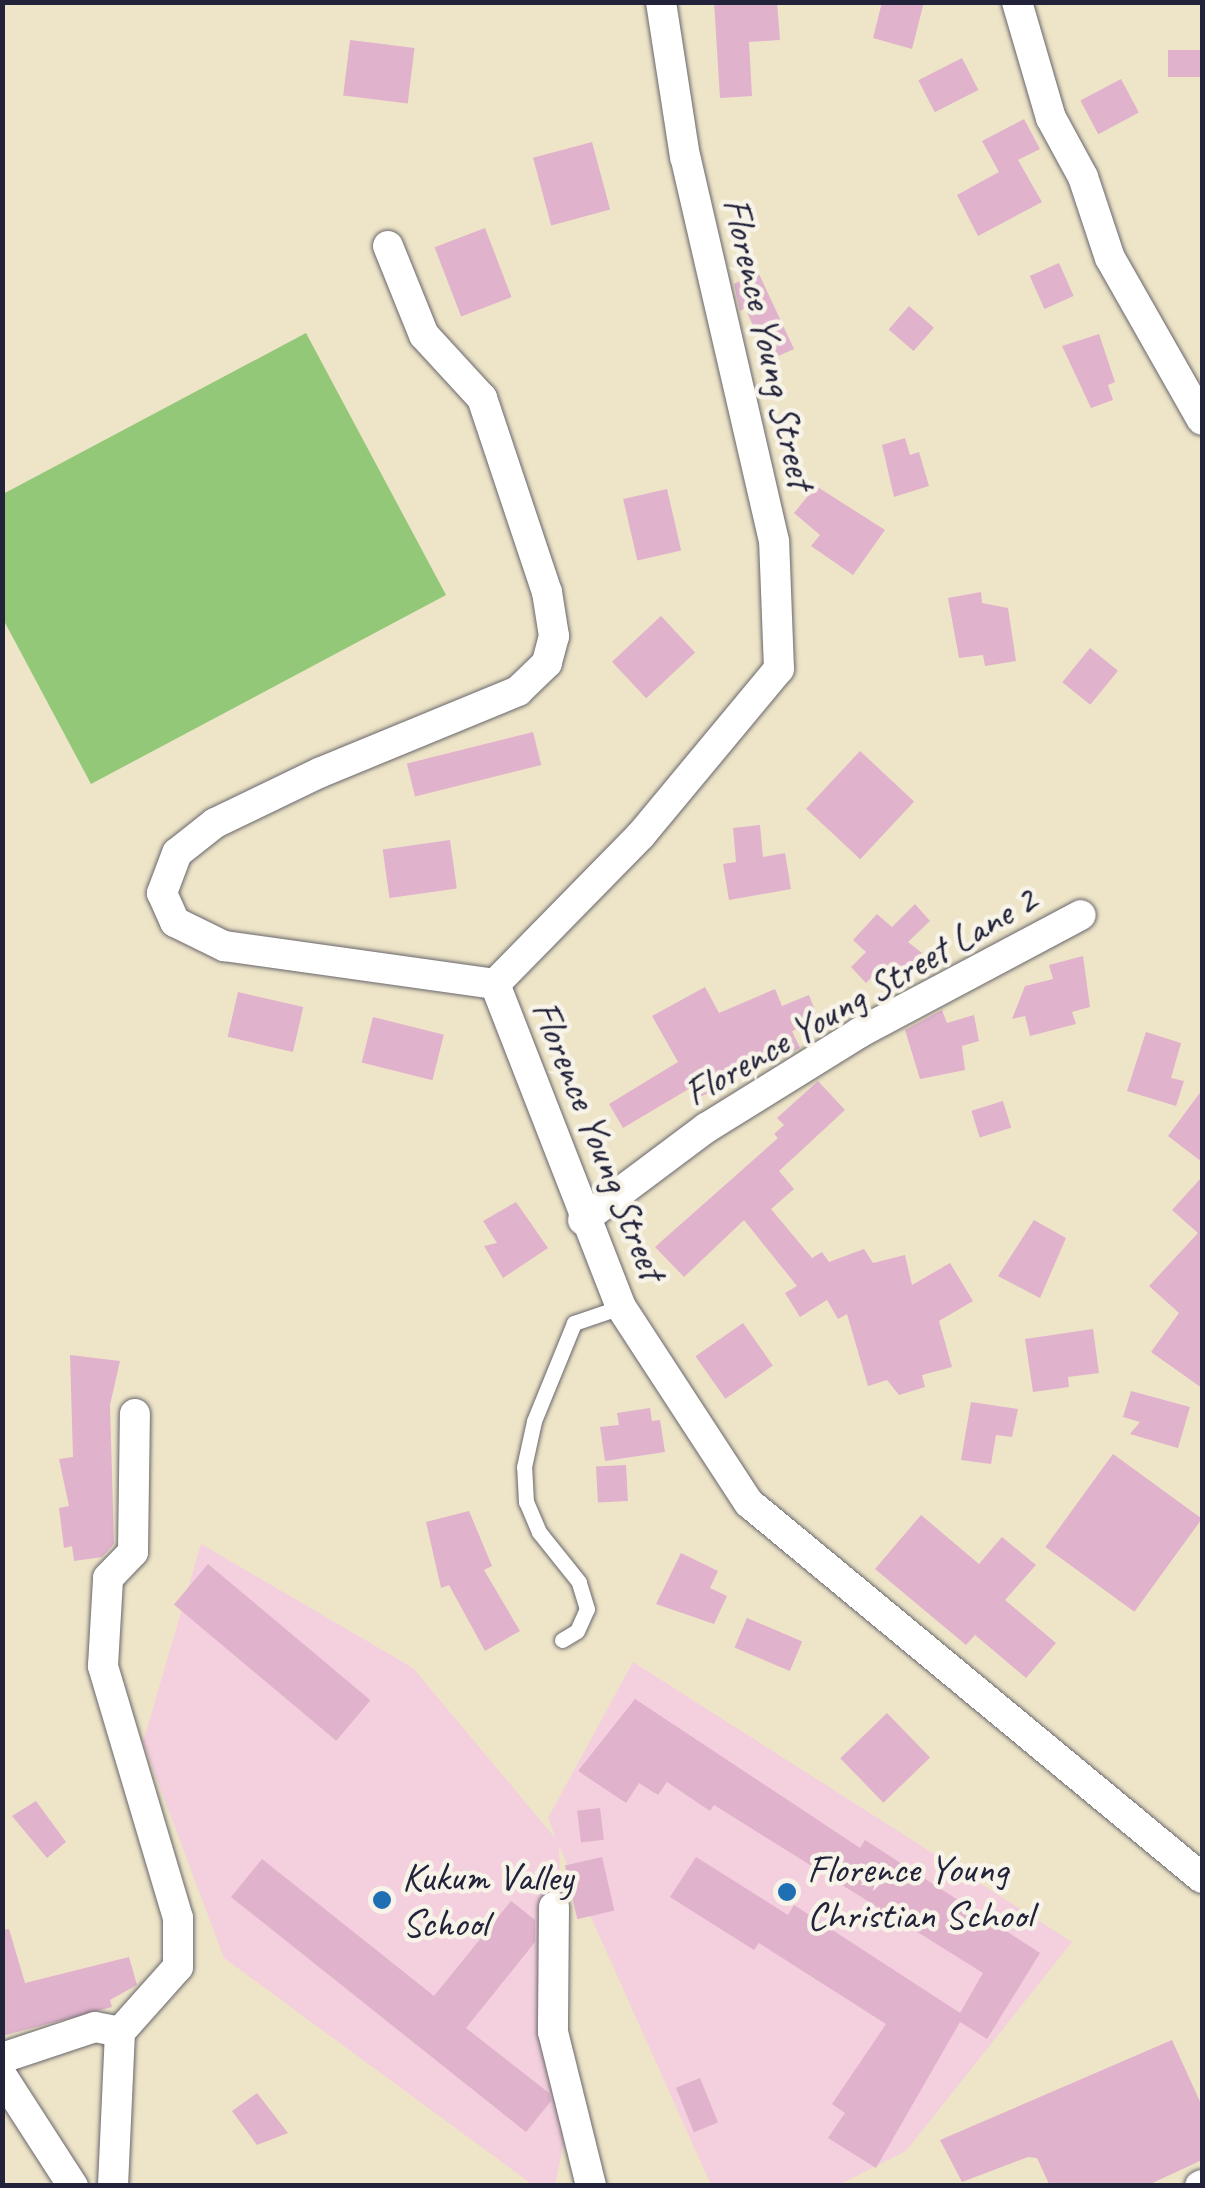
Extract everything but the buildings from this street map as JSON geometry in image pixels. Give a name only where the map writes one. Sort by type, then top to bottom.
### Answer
[{"type":"street","name":"Florence Young Street","points":[[662,2],[689,176],[774,541],[779,668],[642,835],[495,984],[583,1220],[620,1307],[749,1503],[1202,1878]]},
{"type":"street","points":[[1017,2],[1051,118],[1083,176],[1110,258],[1202,420]]},
{"type":"street","points":[[388,246],[424,335],[482,398],[547,592],[554,636],[548,663],[518,692],[215,823],[176,854],[162,894],[174,922],[224,946],[495,984]]},
{"type":"street","name":"Florence Young Street Lane 2","points":[[583,1220],[706,1128],[859,1033],[1081,915]]},
{"type":"street","points":[[113,2186],[120,2032],[178,1967],[178,1918],[103,1666],[108,1578],[133,1552],[135,1414]]},
{"type":"street","points":[[554,1907],[553,2032],[591,2186]]},
{"type":"street","points":[[2,2058],[95,2027],[120,2032]]},
{"type":"street","points":[[2,2076],[74,2186]]},
{"type":"lane","points":[[562,1640],[577,1631],[587,1609],[579,1582],[539,1532],[526,1502],[524,1467],[534,1421],[574,1323],[620,1307]]},
{"type":"shaded area","points":[[201,1544],[413,1668],[556,1839],[548,1818],[633,1662],[1072,1942],[906,2151],[839,2185],[711,2185],[559,1846],[569,2117],[555,2185],[533,2185],[224,1958],[143,1742]]},
{"type":"green space","points":[[306,333],[446,595],[91,784],[3,619],[3,494]]},
{"type":"place","name":"Florence Young Christian School","points":[[787,1892]]},
{"type":"place","name":"Kukum Valley School","points":[[382,1900]]}]
